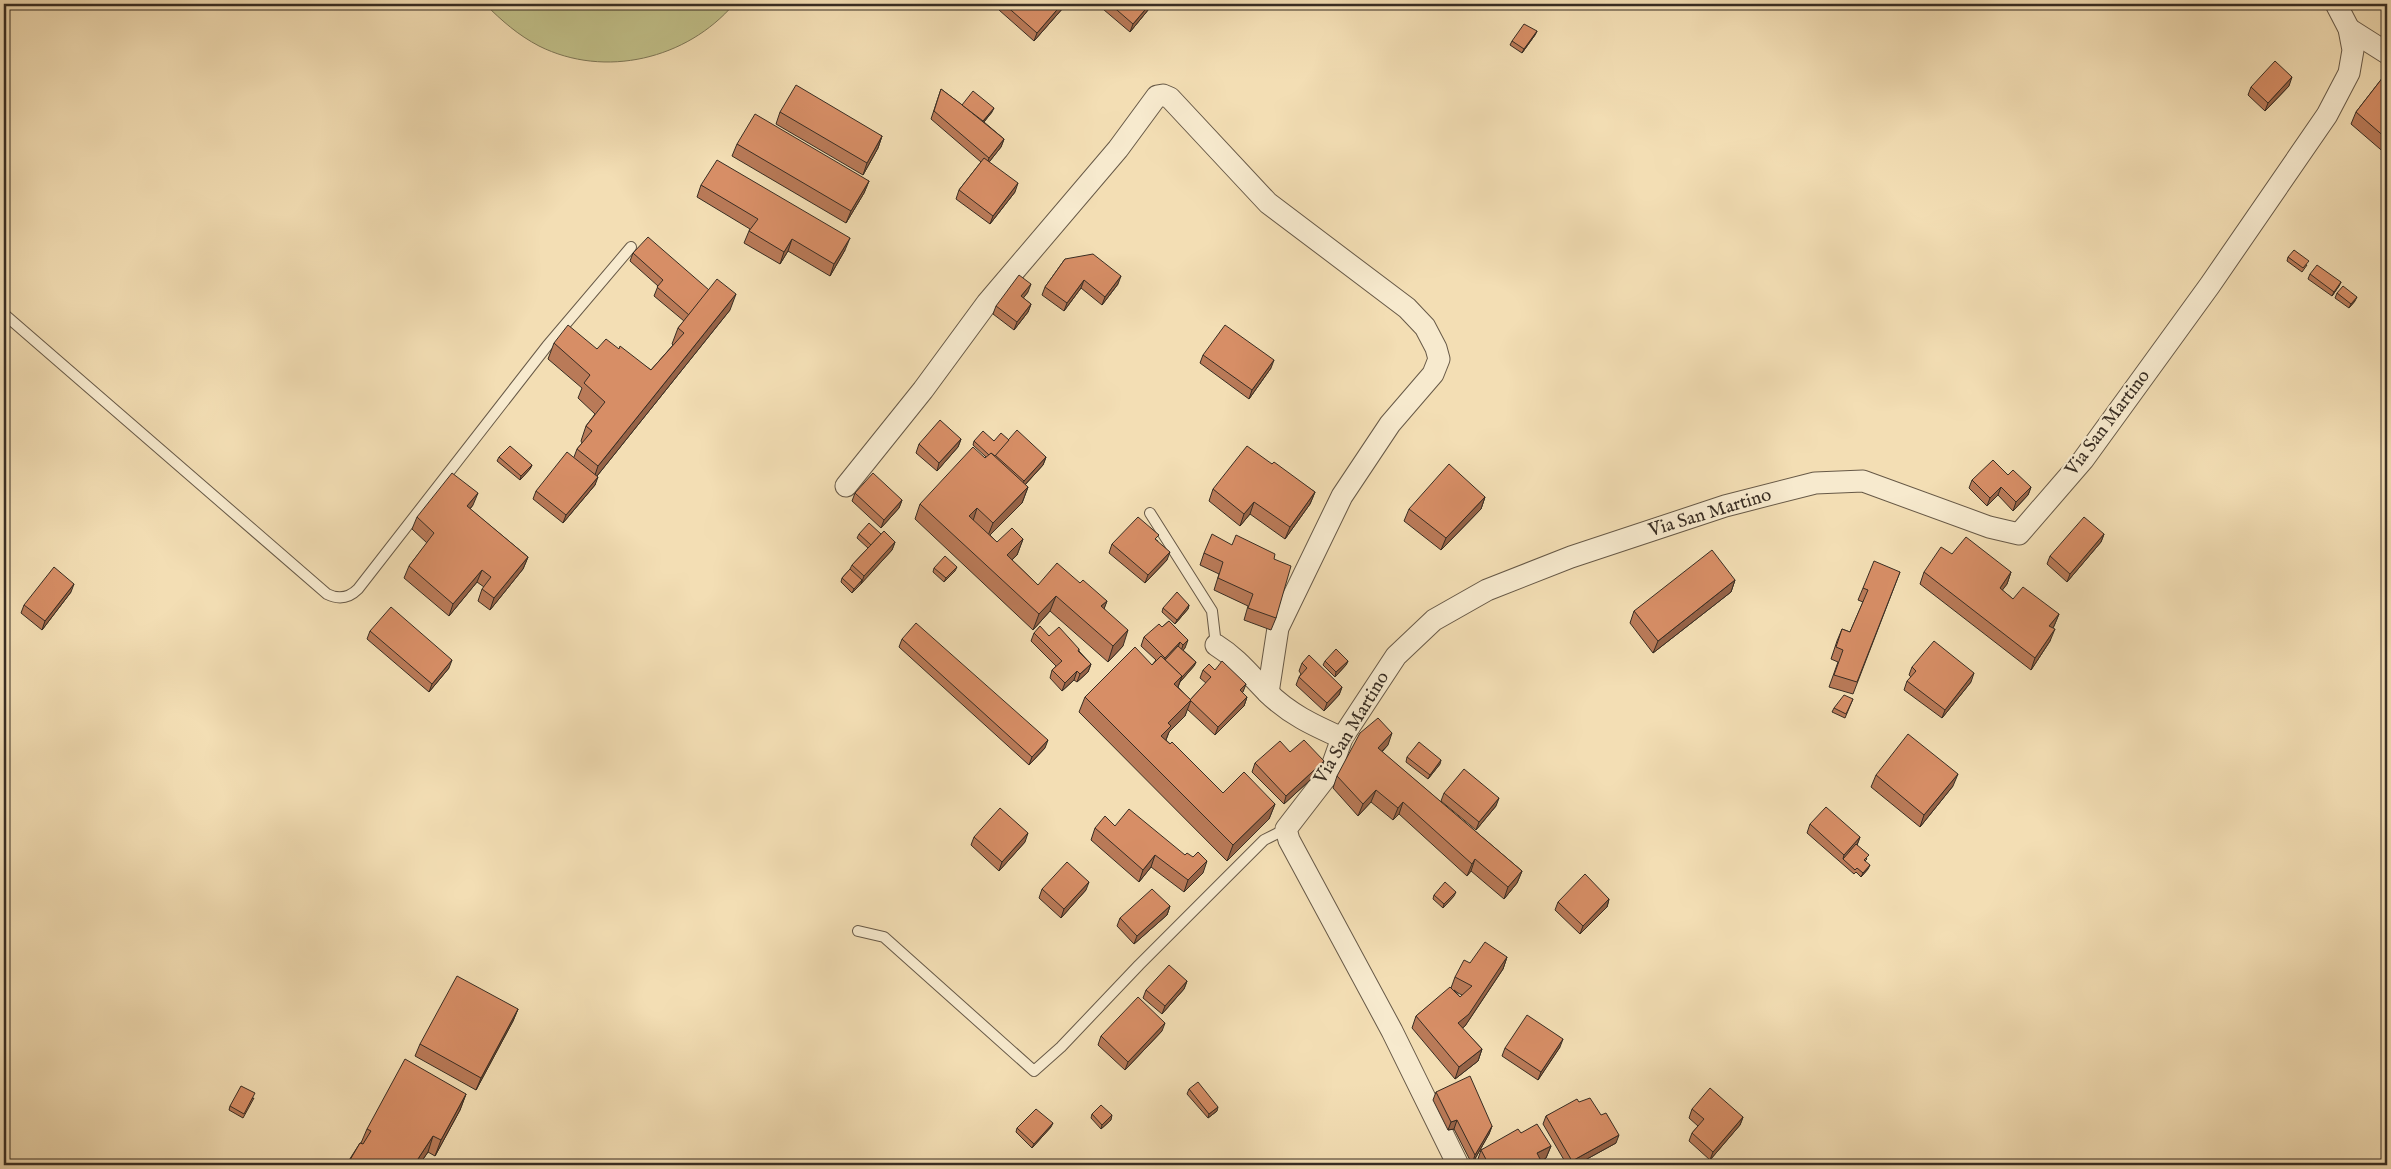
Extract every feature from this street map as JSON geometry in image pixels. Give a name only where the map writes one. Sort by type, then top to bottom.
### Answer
[{"type":"street","points":[[2336,4],[2350,29],[2387,53]]},
{"type":"street","name":"Via San Martino","points":[[1286,829],[1330,772],[1342,738],[1396,656],[1434,620],[1486,590],[1571,557],[1725,506],[1815,483],[1864,481],[1989,527],[2019,534],[2083,460],[2210,285],[2327,115],[2349,73],[2353,50],[2350,29]]},
{"type":"street","points":[[846,486],[924,390],[987,303],[1118,148],[1157,96],[1163,95],[1170,98],[1268,203],[1407,308],[1425,327],[1436,348],[1439,359],[1433,374],[1390,424],[1338,504],[1278,628],[1268,693]]},
{"type":"street","points":[[1216,645],[1234,656],[1268,693],[1299,718],[1342,738]]},
{"type":"street","points":[[1286,829],[1289,840],[1392,1031],[1458,1165]]},
{"type":"lane","points":[[4,314],[327,594],[340,598],[353,594],[358,588],[547,346],[631,247]]},
{"type":"lane","points":[[1150,513],[1212,611],[1216,645]]},
{"type":"lane","points":[[858,930],[884,938],[1034,1071],[1061,1047],[1139,965],[1264,840],[1286,829]]},
{"type":"shaded area","points":[[485,4],[734,4],[715,23],[693,38],[669,50],[644,58],[617,62],[591,61],[564,56],[539,46],[510,27]]},
{"type":"building","points":[[1004,4],[1062,4],[1037,33]]},
{"type":"building","points":[[1110,4],[1150,4],[1133,24]]},
{"type":"building","points":[[1524,24],[1537,31],[1524,49],[1512,41]]},
{"type":"building","points":[[2275,61],[2292,77],[2268,103],[2251,87]]},
{"type":"building","points":[[2387,72],[2387,139],[2356,112]]},
{"type":"building","points":[[796,85],[882,136],[867,163],[780,112]]},
{"type":"building","points":[[941,89],[1004,139],[989,158],[934,111]]},
{"type":"building","points":[[973,91],[994,108],[983,121],[962,105]]},
{"type":"building","points":[[755,114],[869,181],[851,211],[737,144]]},
{"type":"building","points":[[984,158],[1018,183],[993,216],[959,190]]},
{"type":"building","points":[[717,160],[850,238],[834,264],[792,239],[784,252],[749,231],[758,219],[701,185]]},
{"type":"building","points":[[648,237],[709,290],[689,315],[657,287],[663,280],[633,253]]},
{"type":"building","points":[[2294,250],[2309,261],[2303,268],[2288,257]]},
{"type":"building","points":[[1093,254],[1121,276],[1105,297],[1084,280],[1067,303],[1045,287],[1065,259]]},
{"type":"building","points":[[2317,265],[2341,282],[2334,292],[2310,274]]},
{"type":"building","points":[[1019,275],[1031,284],[1021,296],[1031,304],[1017,322],[996,306]]},
{"type":"building","points":[[717,279],[736,294],[598,466],[577,449],[592,431],[586,426],[605,402],[584,383],[590,375],[554,343],[568,325],[597,349],[606,339],[619,349],[620,346],[651,370],[684,333],[678,328]]},
{"type":"building","points":[[2343,286],[2357,297],[2351,304],[2337,293]]},
{"type":"building","points":[[1225,325],[1274,360],[1252,390],[1203,355]]},
{"type":"building","points":[[940,420],[961,439],[939,463],[919,444]]},
{"type":"building","points":[[1017,430],[1046,457],[1024,481],[995,455]]},
{"type":"building","points":[[983,431],[994,441],[1001,433],[1009,440],[995,456],[991,453],[989,455],[974,441]]},
{"type":"building","points":[[510,446],[532,465],[521,476],[499,457]]},
{"type":"building","points":[[1247,446],[1272,464],[1274,462],[1315,492],[1290,527],[1254,502],[1244,514],[1213,489]]},
{"type":"building","points":[[973,447],[985,458],[991,453],[1028,487],[993,523],[977,508],[969,516],[997,542],[1012,528],[1023,539],[1007,555],[1038,585],[1057,563],[1080,583],[1083,580],[1107,601],[1101,606],[1128,630],[1113,646],[1056,596],[1039,614],[920,504]]},
{"type":"building","points":[[567,452],[598,477],[566,515],[536,491]]},
{"type":"building","points":[[1993,460],[2008,475],[2013,470],[2031,487],[2016,502],[2001,487],[1990,498],[1972,480]]},
{"type":"building","points":[[1449,464],[1485,497],[1446,538],[1409,509]]},
{"type":"building","points":[[452,473],[478,493],[467,506],[528,557],[494,598],[482,589],[491,577],[482,570],[453,604],[409,566],[434,533],[417,517]]},
{"type":"building","points":[[873,473],[902,500],[884,520],[855,493]]},
{"type":"building","points":[[1138,517],[1159,535],[1155,539],[1170,552],[1148,575],[1112,544]]},
{"type":"building","points":[[2084,517],[2104,534],[2070,574],[2050,556]]},
{"type":"building","points":[[869,523],[881,534],[871,545],[859,534]]},
{"type":"building","points":[[884,531],[895,542],[864,576],[852,565]]},
{"type":"building","points":[[1212,534],[1232,545],[1236,535],[1275,554],[1274,559],[1291,566],[1276,618],[1248,608],[1253,594],[1218,578],[1223,562],[1204,553]]},
{"type":"building","points":[[1966,537],[2011,572],[2000,588],[2013,599],[2023,587],[2059,614],[2049,626],[2055,629],[2035,658],[1924,572],[1941,547],[1952,554]]},
{"type":"building","points":[[1712,550],[1735,580],[1658,641],[1634,611]]},
{"type":"building","points":[[945,556],[957,567],[946,578],[934,568]]},
{"type":"building","points":[[1874,561],[1900,572],[1857,682],[1834,675],[1843,650],[1836,647],[1842,629],[1850,632],[1868,590],[1863,588]]},
{"type":"building","points":[[54,567],[74,584],[45,621],[24,605]]},
{"type":"building","points":[[850,569],[862,580],[854,589],[842,578]]},
{"type":"building","points":[[1177,592],[1189,605],[1177,620],[1163,608]]},
{"type":"building","points":[[391,607],[452,660],[432,684],[370,631]]},
{"type":"building","points":[[1169,621],[1188,640],[1183,645],[1180,642],[1165,658],[1144,637],[1159,624],[1162,627]]},
{"type":"building","points":[[916,623],[1048,740],[1032,757],[902,639]]},
{"type":"building","points":[[1040,626],[1049,636],[1059,627],[1091,664],[1080,674],[1077,671],[1065,683],[1052,670],[1062,661],[1034,633]]},
{"type":"building","points":[[1934,641],[1974,673],[1945,710],[1907,681],[1916,671],[1912,667]]},
{"type":"building","points":[[1178,646],[1196,662],[1181,678],[1182,676],[1165,660]]},
{"type":"building","points":[[1135,647],[1152,665],[1161,656],[1182,676],[1174,684],[1191,700],[1168,723],[1171,726],[1161,736],[1170,744],[1172,742],[1223,793],[1244,772],[1275,804],[1233,845],[1085,697]]},
{"type":"building","points":[[1336,649],[1348,661],[1336,672],[1325,661]]},
{"type":"building","points":[[1309,655],[1342,687],[1327,703],[1299,677],[1307,668],[1302,663]]},
{"type":"building","points":[[1222,661],[1246,684],[1240,690],[1247,697],[1218,727],[1190,700],[1211,677],[1203,670],[1209,664],[1215,670]]},
{"type":"building","points":[[1844,695],[1853,699],[1846,714],[1834,708]]},
{"type":"building","points":[[1378,718],[1392,733],[1378,748],[1522,871],[1508,887],[1475,859],[1472,864],[1403,802],[1398,808],[1376,790],[1363,804],[1337,776],[1360,733]]},
{"type":"building","points":[[1908,734],[1958,774],[1924,815],[1876,775]]},
{"type":"building","points":[[1304,740],[1324,761],[1286,796],[1255,763],[1280,741],[1290,752]]},
{"type":"building","points":[[1419,742],[1441,760],[1430,775],[1407,757]]},
{"type":"building","points":[[1464,769],[1499,798],[1479,822],[1444,793]]},
{"type":"building","points":[[1826,807],[1860,837],[1844,855],[1810,824]]},
{"type":"building","points":[[1000,808],[1028,833],[1002,862],[974,837]]},
{"type":"building","points":[[1129,809],[1185,855],[1187,853],[1193,857],[1198,852],[1207,861],[1188,880],[1155,855],[1143,870],[1095,828],[1105,816],[1115,826]]},
{"type":"building","points":[[1856,844],[1869,855],[1864,860],[1870,865],[1863,873],[1857,868],[1855,870],[1843,859]]},
{"type":"building","points":[[1067,862],[1089,882],[1064,909],[1042,889]]},
{"type":"building","points":[[1585,874],[1609,899],[1583,926],[1558,902]]},
{"type":"building","points":[[1445,882],[1456,892],[1444,904],[1434,895]]},
{"type":"building","points":[[1152,889],[1170,906],[1137,936],[1120,918]]},
{"type":"building","points":[[1485,942],[1507,957],[1469,1014],[1458,1023],[1482,1049],[1459,1067],[1416,1016],[1450,987],[1460,997],[1472,986],[1455,977],[1464,960],[1470,963]]},
{"type":"building","points":[[1169,965],[1187,981],[1165,1006],[1146,990]]},
{"type":"building","points":[[457,976],[518,1009],[481,1078],[420,1044]]},
{"type":"building","points":[[1138,997],[1165,1023],[1128,1062],[1101,1036]]},
{"type":"building","points":[[1527,1015],[1563,1039],[1541,1072],[1505,1048]]},
{"type":"building","points":[[405,1059],[466,1094],[441,1140],[433,1136],[414,1165],[347,1165],[360,1143],[363,1144],[371,1131],[367,1129]]},
{"type":"building","points":[[1470,1076],[1492,1126],[1475,1155],[1457,1120],[1451,1122],[1436,1092]]},
{"type":"building","points":[[1198,1082],[1218,1107],[1209,1114],[1189,1089]]},
{"type":"building","points":[[241,1086],[255,1093],[244,1114],[230,1106]]},
{"type":"building","points":[[1710,1088],[1743,1117],[1713,1152],[1692,1133],[1704,1119],[1692,1109]]},
{"type":"building","points":[[1590,1098],[1601,1115],[1606,1113],[1619,1135],[1572,1161],[1546,1116],[1577,1099],[1579,1102]]},
{"type":"building","points":[[1101,1105],[1112,1115],[1102,1125],[1092,1114]]},
{"type":"building","points":[[1036,1109],[1053,1123],[1034,1144],[1017,1128]]},
{"type":"building","points":[[1537,1124],[1551,1146],[1537,1153],[1540,1159],[1530,1165],[1489,1165],[1481,1150],[1518,1129],[1521,1133]]}]
